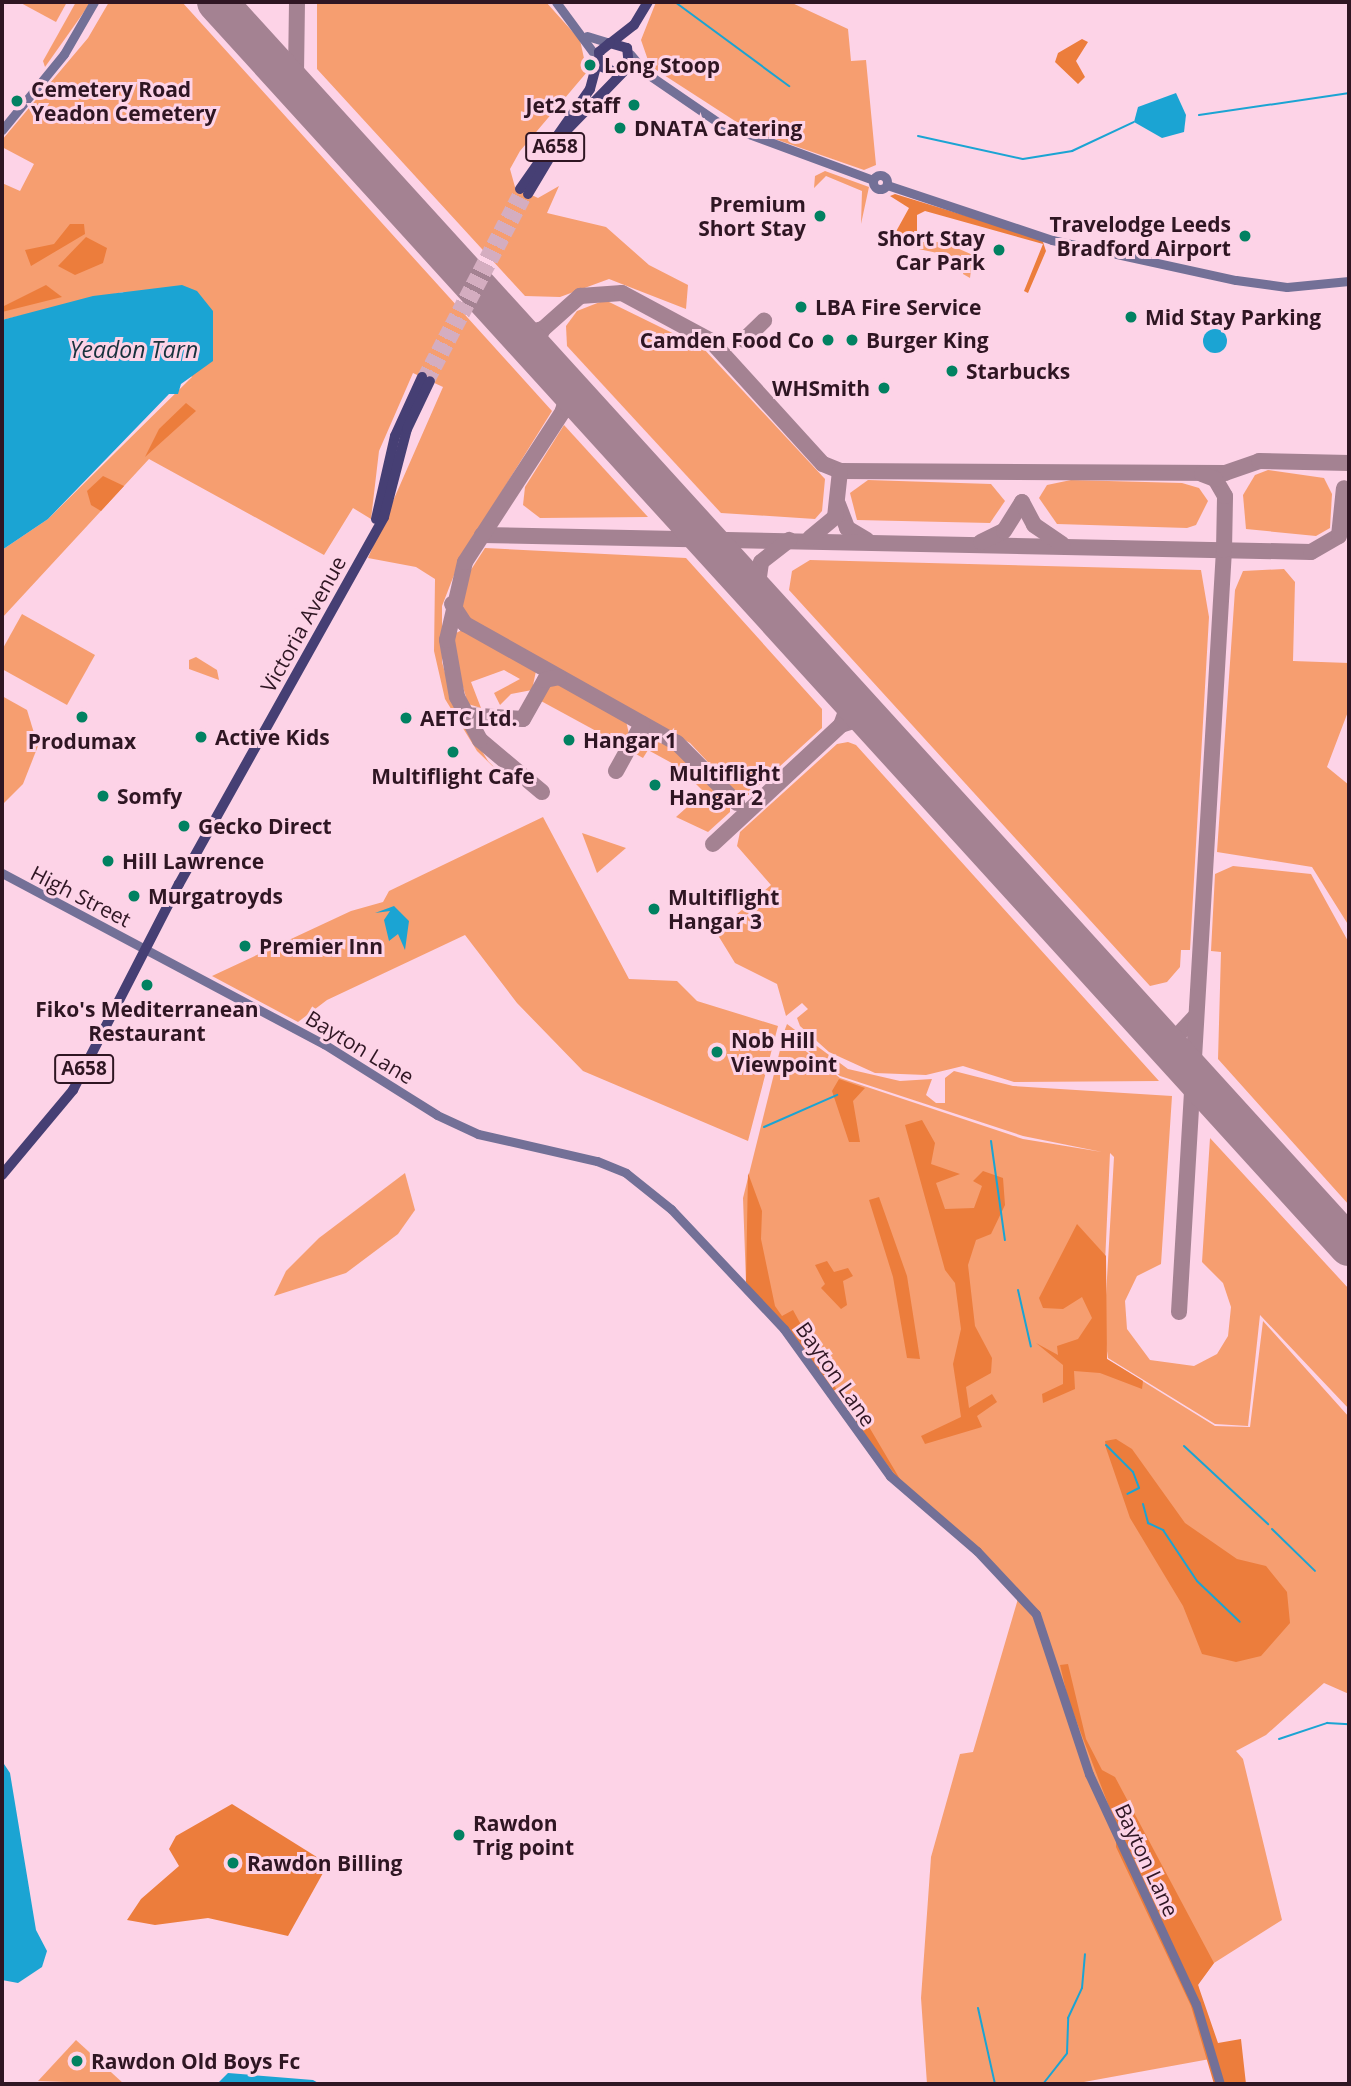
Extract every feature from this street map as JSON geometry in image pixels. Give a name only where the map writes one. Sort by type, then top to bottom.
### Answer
[{"type":"highway","points":[[634,25],[630,53],[620,74],[603,70],[598,60],[611,42],[634,25],[648,3]]},
{"type":"highway","points":[[611,42],[630,53]]},
{"type":"highway","name":"A658","points":[[524,192],[590,89],[598,60]]},
{"type":"highway","name":"A658","points":[[563,128],[620,74]]},
{"type":"highway","name":"Victoria Avenue","points":[[145,948],[372,539],[426,379]]},
{"type":"highway","name":"A658","points":[[2,1175],[73,1090],[145,948]]},
{"type":"street","points":[[2,130],[64,54],[94,2]]},
{"type":"street","points":[[556,2],[587,36],[598,60]]},
{"type":"street","points":[[587,36],[611,42]]},
{"type":"street","points":[[630,53],[646,73],[719,123],[873,180],[877,189],[887,185],[1052,240],[1236,280],[1287,287],[1349,281]]},
{"type":"street","name":"High Street","points":[[2,873],[145,948]]},
{"type":"street","name":"Bayton Lane","points":[[145,948],[468,1129],[626,1173],[706,1245],[784,1329],[890,1476],[977,1551],[1036,1614],[1089,1774],[1196,2004],[1220,2084]]},
{"type":"shaded area","points":[[19,2],[67,2],[56,22]]},
{"type":"shaded area","points":[[76,2],[91,2],[45,67],[43,61]]},
{"type":"shaded area","points":[[109,2],[182,2],[552,411],[461,557],[442,606],[442,662],[454,705],[488,761],[511,784],[477,751],[445,699],[434,651],[435,579],[416,567],[368,558],[443,387],[413,373],[379,451],[371,519],[353,508],[324,555],[149,459],[2,618],[2,550],[48,519],[192,377],[123,292],[2,320],[2,183],[20,191],[34,164],[2,147],[2,140],[88,38]]},
{"type":"shaded area","points":[[317,2],[546,2],[580,40],[587,72],[520,151],[510,169],[515,187],[538,198],[559,186],[547,213],[606,227],[649,265],[688,285],[686,309],[609,279],[560,297],[525,296],[317,69]]},
{"type":"shaded area","points":[[656,2],[790,2],[848,29],[851,61],[866,60],[876,165],[864,170],[749,130],[650,66],[641,40]]},
{"type":"shaded area","points":[[1082,39],[1088,42],[1076,61],[1085,77],[1078,84],[1055,62],[1058,53]]},
{"type":"shaded area","points":[[825,171],[869,187],[861,224],[862,191],[826,176],[814,188],[815,176]]},
{"type":"shaded area","points":[[895,194],[1042,239],[1046,251],[1028,293],[1024,291],[1043,244],[925,211],[917,215],[917,233],[893,237],[909,208],[890,196]]},
{"type":"shaded area","points":[[70,224],[84,224],[85,234],[31,266],[25,250],[54,244]]},
{"type":"shaded area","points":[[86,237],[107,248],[103,263],[75,275],[58,266]]},
{"type":"shaded area","points":[[910,242],[943,242],[973,255],[970,278],[963,274],[966,259],[909,247]]},
{"type":"shaded area","points":[[46,285],[62,297],[2,312],[2,307]]},
{"type":"shaded area","points":[[605,300],[703,348],[825,479],[822,511],[815,519],[721,513],[567,346],[566,326],[577,311]]},
{"type":"shaded area","points":[[186,403],[196,411],[145,457],[159,429]]},
{"type":"shaded area","points":[[564,425],[648,517],[540,518],[523,505],[525,487]]},
{"type":"shaded area","points":[[1268,470],[1324,478],[1332,494],[1330,528],[1316,536],[1246,529],[1243,495],[1255,475]]},
{"type":"shaded area","points":[[103,476],[124,486],[101,511],[91,505],[87,491]]},
{"type":"shaded area","points":[[868,480],[991,484],[1005,501],[990,523],[857,520],[850,493]]},
{"type":"shaded area","points":[[1071,480],[1182,483],[1199,488],[1208,501],[1196,525],[1187,528],[1057,524],[1039,498],[1047,485]]},
{"type":"shaded area","points":[[485,548],[686,558],[822,709],[822,728],[746,797],[739,795],[690,743],[462,616],[458,608],[465,579]]},
{"type":"shaded area","points":[[810,560],[1201,570],[1209,617],[1190,950],[1181,950],[1180,967],[1167,982],[1150,986],[789,590],[792,571]]},
{"type":"shaded area","points":[[1284,569],[1295,582],[1293,661],[1349,663],[1349,709],[1327,767],[1349,785],[1349,926],[1312,867],[1217,852],[1235,590],[1243,571]]},
{"type":"shaded area","points":[[22,614],[95,655],[67,705],[2,669],[2,650]]},
{"type":"shaded area","points":[[462,630],[536,671],[532,690],[511,694],[500,705],[494,693],[520,679],[504,670],[471,682],[481,708],[468,704],[455,660],[454,634]]},
{"type":"shaded area","points":[[196,657],[217,670],[219,680],[189,669],[189,660]]},
{"type":"shaded area","points":[[558,684],[626,721],[630,738],[620,744],[541,701],[545,688]]},
{"type":"shaded area","points":[[2,696],[27,710],[38,746],[23,784],[2,805]]},
{"type":"shaded area","points":[[648,735],[678,750],[730,803],[730,812],[708,832],[676,817],[704,792],[679,767],[648,750],[643,758],[636,754]]},
{"type":"shaded area","points":[[848,742],[856,745],[1159,1081],[1014,1082],[963,1066],[926,1075],[875,1073],[829,1052],[800,1026],[797,1018],[808,1009],[802,1003],[786,1016],[777,984],[735,963],[716,932],[771,885],[737,846],[740,832],[837,744]]},
{"type":"shaded area","points":[[543,817],[629,979],[677,981],[697,1001],[778,1026],[748,1141],[583,1071],[517,1003],[465,935],[327,1000],[298,1022],[212,976],[351,911],[383,902],[389,891]]},
{"type":"shaded area","points":[[582,833],[588,835],[626,848],[597,873]]},
{"type":"shaded area","points":[[1233,866],[1311,874],[1349,943],[1349,1205],[1218,1059],[1221,952],[1211,951],[1215,874]]},
{"type":"shaded area","points":[[787,1024],[848,1069],[900,1081],[932,1079],[926,1095],[936,1103],[945,1103],[945,1078],[954,1071],[1013,1086],[1172,1096],[1161,1264],[1137,1276],[1125,1301],[1127,1329],[1150,1360],[1194,1366],[1217,1354],[1228,1336],[1231,1307],[1223,1283],[1202,1262],[1210,1138],[1349,1289],[1349,1409],[1260,1315],[1248,1426],[1215,1424],[1108,1358],[1104,1330],[1114,1157],[1110,1153],[1102,1330],[1107,1359],[1215,1426],[1250,1427],[1263,1321],[1349,1417],[1349,1694],[1324,1683],[1266,1735],[1236,1751],[1243,1759],[1282,1920],[1214,1963],[1198,1984],[1210,2059],[1073,2084],[927,2084],[921,1998],[931,1857],[960,1754],[973,1752],[1020,1592],[893,1476],[746,1282],[743,1198],[784,1034],[840,1078],[1023,1139],[1102,1152],[1023,1136],[840,1076],[784,1032]]},
{"type":"shaded area","points":[[839,1079],[865,1088],[853,1101],[860,1142],[849,1142],[832,1091]]},
{"type":"shaded area","points":[[922,1120],[935,1143],[931,1164],[960,1174],[936,1183],[945,1209],[974,1208],[982,1186],[973,1181],[983,1171],[1003,1178],[1005,1205],[991,1234],[976,1240],[968,1265],[975,1326],[992,1358],[991,1373],[966,1387],[969,1408],[992,1394],[997,1402],[977,1416],[982,1427],[925,1444],[921,1436],[961,1417],[953,1364],[961,1329],[955,1283],[945,1270],[905,1125]]},
{"type":"shaded area","points":[[405,1173],[415,1210],[398,1234],[346,1273],[274,1296],[286,1271],[319,1238]]},
{"type":"shaded area","points":[[748,1173],[762,1211],[761,1239],[775,1306],[782,1316],[793,1310],[847,1409],[862,1415],[904,1486],[746,1282]]},
{"type":"shaded area","points":[[879,1197],[907,1276],[920,1359],[907,1358],[893,1277],[869,1200]]},
{"type":"shaded area","points":[[1077,1224],[1106,1256],[1107,1359],[1143,1381],[1142,1389],[1100,1373],[1074,1371],[1075,1389],[1043,1403],[1042,1394],[1063,1384],[1063,1365],[1036,1343],[1058,1355],[1057,1346],[1078,1339],[1092,1318],[1082,1297],[1063,1309],[1043,1308],[1039,1298]]},
{"type":"shaded area","points":[[827,1261],[834,1272],[848,1268],[853,1276],[843,1281],[847,1305],[841,1309],[821,1288],[825,1284],[815,1265]]},
{"type":"shaded area","points":[[1116,1439],[1132,1449],[1185,1523],[1237,1559],[1266,1566],[1287,1592],[1290,1623],[1261,1656],[1236,1662],[1202,1654],[1183,1606],[1130,1518],[1106,1448],[1105,1441]]},
{"type":"shaded area","points":[[1068,1664],[1086,1739],[1102,1770],[1115,1777],[1214,1963],[1198,1985],[1218,2043],[1241,2039],[1246,2084],[1214,2084],[1191,2006],[1116,1847],[1116,1825],[1068,1699],[1060,1665]]},
{"type":"shaded area","points":[[232,1804],[328,1864],[288,1936],[208,1918],[155,1925],[127,1920],[141,1899],[179,1866],[169,1849],[176,1836]]},
{"type":"shaded area","name":"Rawdon Old Boys Fc","points":[[76,2040],[124,2084],[38,2081]]},
{"type":"water","points":[[1176,93],[1186,115],[1184,132],[1162,138],[1134,122],[1138,107]]},
{"type":"water","name":"Yeadon Tarn","points":[[182,285],[197,291],[213,311],[213,361],[181,384],[178,394],[169,394],[48,519],[2,550],[2,320],[93,296]]},
{"type":"water","points":[[1215,329],[1224,332],[1227,341],[1224,350],[1215,353],[1206,350],[1203,341],[1206,332]]},
{"type":"water","points":[[394,906],[409,921],[405,950],[398,934],[389,941],[384,920],[390,911],[375,913]]},
{"type":"water","points":[[2,1761],[10,1773],[36,1930],[47,1951],[42,1967],[18,1983],[2,1980]]},
{"type":"water","points":[[228,2073],[313,2080],[320,2084],[217,2084]]},
{"type":"waterway","points":[[675,2],[789,86]]},
{"type":"waterway","points":[[1199,115],[1349,93]]},
{"type":"waterway","points":[[918,136],[1023,159],[1072,151],[1134,122]]},
{"type":"waterway","points":[[764,1127],[837,1095]]},
{"type":"waterway","points":[[991,1141],[1005,1240]]},
{"type":"waterway","points":[[1018,1290],[1031,1347]]},
{"type":"waterway","points":[[1106,1445],[1133,1472],[1139,1488],[1127,1494]]},
{"type":"waterway","points":[[1184,1446],[1268,1524]]},
{"type":"waterway","points":[[1143,1504],[1148,1523],[1163,1530],[1197,1581],[1240,1622]]},
{"type":"waterway","points":[[1272,1529],[1315,1571]]},
{"type":"waterway","points":[[1279,1739],[1327,1723],[1349,1724]]},
{"type":"waterway","points":[[1043,2084],[1067,2053],[1068,2018],[1082,1988],[1085,1954]]},
{"type":"waterway","points":[[978,2008],[995,2084]]},
{"type":"taxiway","points":[[297,2],[296,70],[315,109]]},
{"type":"taxiway","points":[[543,329],[580,296],[622,293],[711,341],[823,464],[840,471],[1225,473],[1259,461],[1349,463]]},
{"type":"taxiway","points":[[744,340],[764,321]]},
{"type":"taxiway","points":[[512,325],[527,333],[543,329],[536,342],[541,356]]},
{"type":"taxiway","points":[[559,376],[568,393],[563,411],[580,407],[599,420]]},
{"type":"taxiway","points":[[542,792],[480,740],[457,697],[447,640],[465,562],[563,411]]},
{"type":"taxiway","points":[[810,538],[835,517],[840,471]]},
{"type":"taxiway","points":[[1179,1312],[1224,550],[1225,496],[1215,479],[1202,474]]},
{"type":"taxiway","points":[[482,535],[1311,552],[1339,536],[1344,488]]},
{"type":"taxiway","points":[[673,502],[678,526]]},
{"type":"taxiway","points":[[981,542],[1004,531],[1022,502],[1034,525],[1062,544]]},
{"type":"taxiway","points":[[838,504],[847,528],[867,540]]},
{"type":"taxiway","points":[[684,514],[714,534]]},
{"type":"taxiway","points":[[693,539],[726,560]]},
{"type":"taxiway","points":[[766,605],[758,584],[761,562],[789,540]]},
{"type":"taxiway","points":[[452,604],[465,624],[677,743],[737,803]]},
{"type":"taxiway","points":[[465,715],[523,719],[545,680],[559,677]]},
{"type":"taxiway","points":[[841,688],[848,706],[841,725],[859,719],[876,727]]},
{"type":"taxiway","points":[[616,771],[642,724]]},
{"type":"taxiway","points":[[713,844],[841,725]]},
{"type":"taxiway","points":[[1150,1027],[1178,1035],[1195,1017]]},
{"type":"taxiway","points":[[1196,1062],[1212,1095]]},
{"type":"runway","points":[[217,2],[1349,1246]]},
{"type":"tunnel","points":[[422,377],[520,189]]},
{"type":"tunnel","points":[[430,381],[528,194]]},
{"type":"place","name":"Long Stoop","points":[[590,65]]},
{"type":"place","name":"Cemetery Road Yeadon Cemetery","points":[[17,101]]},
{"type":"place","name":"Jet2 staff","points":[[634,105]]},
{"type":"place","name":"DNATA Catering","points":[[620,128]]},
{"type":"place","name":"Premium Short Stay","points":[[820,216]]},
{"type":"place","name":"Travelodge Leeds Bradford Airport","points":[[1245,236]]},
{"type":"place","name":"Short Stay Car Park","points":[[999,250]]},
{"type":"place","name":"LBA Fire Service","points":[[801,307]]},
{"type":"place","name":"Mid Stay Parking","points":[[1131,317]]},
{"type":"place","name":"Camden Food Co","points":[[828,340]]},
{"type":"place","name":"Burger King","points":[[852,340]]},
{"type":"place","name":"Starbucks","points":[[952,371]]},
{"type":"place","name":"WHSmith","points":[[884,388]]},
{"type":"place","name":"Produmax","points":[[82,717]]},
{"type":"place","name":"AETC Ltd.","points":[[406,718]]},
{"type":"place","name":"Active Kids","points":[[201,737]]},
{"type":"place","name":"Hangar 1","points":[[569,740]]},
{"type":"place","name":"Multiflight Cafe","points":[[453,752]]},
{"type":"place","name":"Multiflight Hangar 2","points":[[655,785]]},
{"type":"place","name":"Somfy","points":[[103,796]]},
{"type":"place","name":"Gecko Direct","points":[[184,826]]},
{"type":"place","name":"Hill Lawrence","points":[[108,861]]},
{"type":"place","name":"Murgatroyds","points":[[134,896]]},
{"type":"place","name":"Multiflight Hangar 3","points":[[654,909]]},
{"type":"place","name":"Premier Inn","points":[[245,946]]},
{"type":"place","name":"Fiko's Mediterranean Restaurant","points":[[147,985]]},
{"type":"place","name":"Nob Hill Viewpoint","points":[[717,1052]]},
{"type":"place","name":"Rawdon Trig point","points":[[459,1835]]},
{"type":"place","name":"Rawdon Billing","points":[[233,1863]]},
{"type":"place","name":"Rawdon Old Boys Fc","points":[[77,2061]]}]
